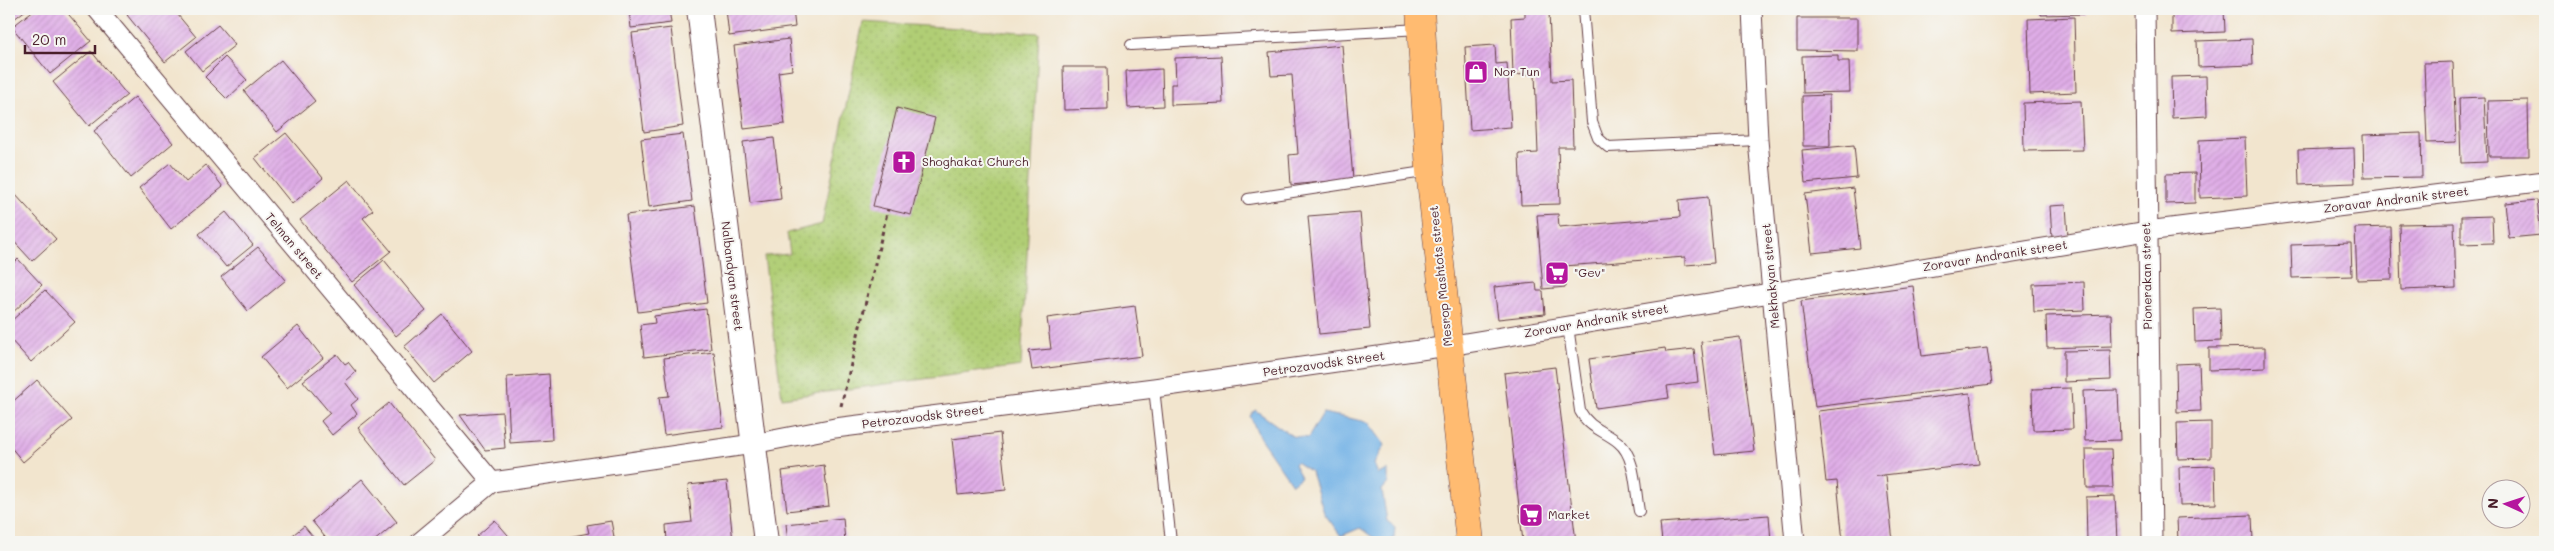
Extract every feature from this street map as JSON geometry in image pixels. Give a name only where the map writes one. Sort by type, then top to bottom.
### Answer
[{"type":"main road","name":"Mesrop Mashtots street","points":[[1420,19],[1430,171],[1470,542]]},
{"type":"street","name":"Telman street","points":[[97,9],[492,482]]},
{"type":"street","name":"Nalbandyan street","points":[[699,9],[766,542]]},
{"type":"street","name":"Mekhakyan street","points":[[1752,9],[1758,140],[1795,542]]},
{"type":"street","name":"Pionerakan street","points":[[2145,9],[2152,542]]},
{"type":"street","name":"Zoravar Andranik street","points":[[1448,346],[1772,291],[2147,231],[2545,181]]},
{"type":"street","name":"Petrozavodsk Street","points":[[492,482],[753,444],[836,428],[1154,388],[1448,346]]},
{"type":"street","points":[[420,542],[492,482]]},
{"type":"lane","points":[[1583,9],[1592,122],[1598,138],[1608,147],[1758,140]]},
{"type":"lane","points":[[1131,45],[1420,19]]},
{"type":"lane","points":[[1248,198],[1430,171]]},
{"type":"lane","points":[[1568,326],[1580,411],[1586,423],[1620,443],[1630,459],[1639,511]]},
{"type":"lane","points":[[1154,388],[1170,542]]},
{"type":"path","points":[[836,428],[888,209]]},
{"type":"green space","points":[[863,22],[1039,33],[1021,366],[782,398],[764,256],[790,254],[787,233],[822,224]]},
{"type":"water","points":[[1255,410],[1292,436],[1308,438],[1323,413],[1368,422],[1385,445],[1374,464],[1378,474],[1388,470],[1388,483],[1382,490],[1387,521],[1395,527],[1394,539],[1380,541],[1360,528],[1341,536],[1324,513],[1311,472],[1296,462],[1294,464],[1301,477],[1292,484],[1260,438],[1250,416]]},
{"type":"building","points":[[9,9],[27,9],[9,23]]},
{"type":"building","points":[[35,9],[64,9],[91,41],[50,74],[12,27]]},
{"type":"building","points":[[135,9],[173,9],[196,37],[165,62],[127,15]]},
{"type":"building","points":[[629,9],[669,9],[671,23],[631,28]]},
{"type":"building","points":[[726,9],[793,9],[795,27],[729,36]]},
{"type":"building","points":[[1525,9],[1561,9],[1561,12],[1549,12],[1552,81],[1571,80],[1573,147],[1558,147],[1560,204],[1521,205],[1519,154],[1538,153],[1535,74],[1513,75],[1511,18],[1525,17]]},
{"type":"building","points":[[2041,9],[2086,9],[2086,14],[2041,15]]},
{"type":"building","points":[[2172,9],[2224,9],[2225,32],[2172,34]]},
{"type":"building","points":[[2074,17],[2076,92],[2030,94],[2028,19]]},
{"type":"building","points":[[1797,18],[1858,18],[1858,51],[1797,50]]},
{"type":"building","points":[[218,25],[235,45],[202,71],[186,51]]},
{"type":"building","points":[[671,28],[683,126],[644,132],[632,33]]},
{"type":"building","points":[[789,39],[792,70],[778,72],[785,124],[744,129],[734,46]]},
{"type":"building","points":[[2252,39],[2253,65],[2198,67],[2197,41]]},
{"type":"building","points":[[1342,45],[1353,179],[1291,185],[1289,155],[1298,154],[1292,75],[1271,76],[1269,52]]},
{"type":"building","points":[[1495,45],[1496,64],[1507,63],[1511,127],[1470,130],[1465,47]]},
{"type":"building","points":[[91,51],[127,95],[89,126],[53,82]]},
{"type":"building","points":[[1838,55],[1838,61],[1849,61],[1850,92],[1803,93],[1802,56]]},
{"type":"building","points":[[1221,56],[1223,103],[1171,105],[1171,84],[1176,84],[1175,58]]},
{"type":"building","points":[[225,57],[247,80],[227,99],[205,77]]},
{"type":"building","points":[[281,60],[315,101],[277,132],[244,91]]},
{"type":"building","points":[[2453,62],[2456,142],[2427,143],[2424,63]]},
{"type":"building","points":[[1063,67],[1107,67],[1108,109],[1064,110]]},
{"type":"building","points":[[1162,69],[1163,106],[1128,108],[1126,71]]},
{"type":"building","points":[[2206,76],[2207,116],[2172,118],[2171,77]]},
{"type":"building","points":[[1829,95],[1830,146],[1803,146],[1802,96]]},
{"type":"building","points":[[135,97],[173,143],[131,178],[94,131]]},
{"type":"building","points":[[2484,97],[2487,162],[2461,163],[2459,98]]},
{"type":"building","points":[[2528,100],[2529,156],[2489,156],[2488,101]]},
{"type":"building","points":[[2081,101],[2083,150],[2024,151],[2023,103]]},
{"type":"building","name":"Shoghakat Church","points":[[897,108],[935,118],[911,215],[873,206]]},
{"type":"building","points":[[286,133],[323,178],[292,204],[255,158]]},
{"type":"building","points":[[2421,133],[2422,177],[2364,178],[2363,135]]},
{"type":"building","points":[[683,134],[692,201],[649,207],[641,139]]},
{"type":"building","points":[[774,138],[781,199],[750,203],[743,142]]},
{"type":"building","points":[[2245,138],[2247,196],[2200,198],[2199,140]]},
{"type":"building","points":[[1854,145],[1857,178],[1805,183],[1802,150]]},
{"type":"building","points":[[2354,148],[2355,183],[2299,185],[2298,150]]},
{"type":"building","points":[[170,163],[186,182],[206,165],[223,187],[171,229],[139,188]]},
{"type":"building","points":[[2195,173],[2195,203],[2166,204],[2166,174]]},
{"type":"building","points":[[349,180],[373,210],[363,218],[391,251],[352,282],[300,220]]},
{"type":"building","points":[[1853,188],[1860,248],[1812,253],[1805,194]]},
{"type":"building","points":[[14,193],[56,239],[32,261],[9,236],[9,197]]},
{"type":"building","points":[[1708,197],[1714,263],[1685,265],[1685,257],[1564,266],[1566,287],[1543,289],[1537,215],[1558,214],[1559,227],[1680,217],[1679,200]]},
{"type":"building","points":[[2537,200],[2541,235],[2509,238],[2505,203]]},
{"type":"building","points":[[2541,204],[2545,204],[2545,236],[2544,236]]},
{"type":"building","points":[[2066,205],[2068,237],[2052,238],[2050,206]]},
{"type":"building","points":[[695,206],[707,303],[638,312],[626,215]]},
{"type":"building","points":[[226,212],[253,245],[226,267],[199,234]]},
{"type":"building","points":[[1360,212],[1370,329],[1319,334],[1308,216]]},
{"type":"building","points":[[2492,216],[2493,243],[2461,244],[2461,217]]},
{"type":"building","points":[[2454,223],[2456,288],[2401,290],[2399,224]]},
{"type":"building","points":[[2391,227],[2392,279],[2357,280],[2355,228]]},
{"type":"building","points":[[2351,243],[2352,276],[2292,278],[2291,245]]},
{"type":"building","points":[[258,247],[286,280],[248,311],[221,277]]},
{"type":"building","points":[[18,259],[42,285],[9,316],[9,268]]},
{"type":"building","points":[[384,260],[426,311],[396,336],[354,285]]},
{"type":"building","points":[[2084,282],[2085,310],[2034,312],[2033,284]]},
{"type":"building","points":[[1536,283],[1537,291],[1543,291],[1545,314],[1498,319],[1494,287]]},
{"type":"building","points":[[1913,286],[1922,356],[1987,348],[1992,384],[1815,407],[1801,301]]},
{"type":"building","points":[[45,290],[75,322],[31,362],[9,338],[9,323]]},
{"type":"building","points":[[1135,306],[1142,356],[1032,370],[1029,351],[1051,349],[1047,318]]},
{"type":"building","points":[[2220,308],[2221,341],[2195,342],[2194,309]]},
{"type":"building","points":[[706,309],[711,349],[644,357],[640,325],[655,323],[654,316]]},
{"type":"building","points":[[442,314],[472,351],[434,383],[404,347]]},
{"type":"building","points":[[2111,314],[2112,346],[2047,348],[2046,316]]},
{"type":"building","points":[[298,326],[323,358],[287,388],[261,357]]},
{"type":"building","points":[[1740,337],[1754,451],[1715,455],[1701,342]]},
{"type":"building","points":[[2265,347],[2265,368],[2209,370],[2209,348]]},
{"type":"building","points":[[1665,348],[1666,352],[1694,349],[1698,382],[1667,386],[1669,398],[1596,408],[1589,359]]},
{"type":"building","points":[[2110,350],[2111,380],[2064,382],[2064,351]]},
{"type":"building","points":[[714,352],[723,427],[664,435],[659,397],[669,396],[664,358]]},
{"type":"building","points":[[337,354],[345,364],[348,362],[356,372],[345,382],[358,399],[351,405],[357,414],[332,435],[321,421],[330,413],[303,381]]},
{"type":"building","points":[[2199,363],[2201,411],[2177,412],[2176,364]]},
{"type":"building","points":[[1555,367],[1576,542],[1523,542],[1504,373]]},
{"type":"building","points":[[549,374],[552,440],[510,443],[507,377]]},
{"type":"building","points":[[37,380],[72,420],[23,462],[9,445],[9,405]]},
{"type":"building","points":[[2071,388],[2073,429],[2033,430],[2032,389]]},
{"type":"building","points":[[2118,390],[2120,440],[2085,441],[2083,391]]},
{"type":"building","points":[[1970,393],[1979,464],[1875,476],[1886,476],[1893,542],[1843,542],[1837,481],[1826,482],[1818,411]]},
{"type":"building","points":[[389,403],[435,460],[404,485],[358,428]]},
{"type":"building","points":[[502,412],[505,448],[485,450],[460,415]]},
{"type":"building","points":[[2211,422],[2211,458],[2178,459],[2177,423]]},
{"type":"building","points":[[1000,433],[1006,490],[958,495],[952,439]]},
{"type":"building","points":[[2086,449],[2111,449],[2113,488],[2087,488]]},
{"type":"building","points":[[824,465],[829,506],[787,511],[782,471]]},
{"type":"building","points":[[2215,466],[2216,504],[2180,505],[2179,467]]},
{"type":"building","points":[[362,479],[397,522],[373,542],[329,542],[312,521]]},
{"type":"building","points":[[727,481],[733,542],[667,542],[666,525],[692,522],[688,485]]},
{"type":"building","points":[[2115,496],[2117,542],[2087,542],[2086,497]]},
{"type":"building","points":[[1769,515],[1771,542],[1662,542],[1660,523]]},
{"type":"building","points":[[2252,515],[2253,542],[2178,542],[2177,518]]},
{"type":"building","points":[[843,518],[845,542],[788,542],[786,524]]},
{"type":"building","points":[[495,520],[514,542],[483,542],[477,536]]},
{"type":"building","points":[[611,521],[615,542],[564,542],[563,538],[589,533],[587,525]]},
{"type":"building","points":[[304,526],[317,542],[284,542]]},
{"type":"place","name":"Nor Tun","points":[[1476,72]]},
{"type":"place","name":"Shoghakat Church","points":[[904,162]]},
{"type":"place","name":"\"Gev\"","points":[[1557,273]]},
{"type":"place","name":"Market","points":[[1531,515]]}]
